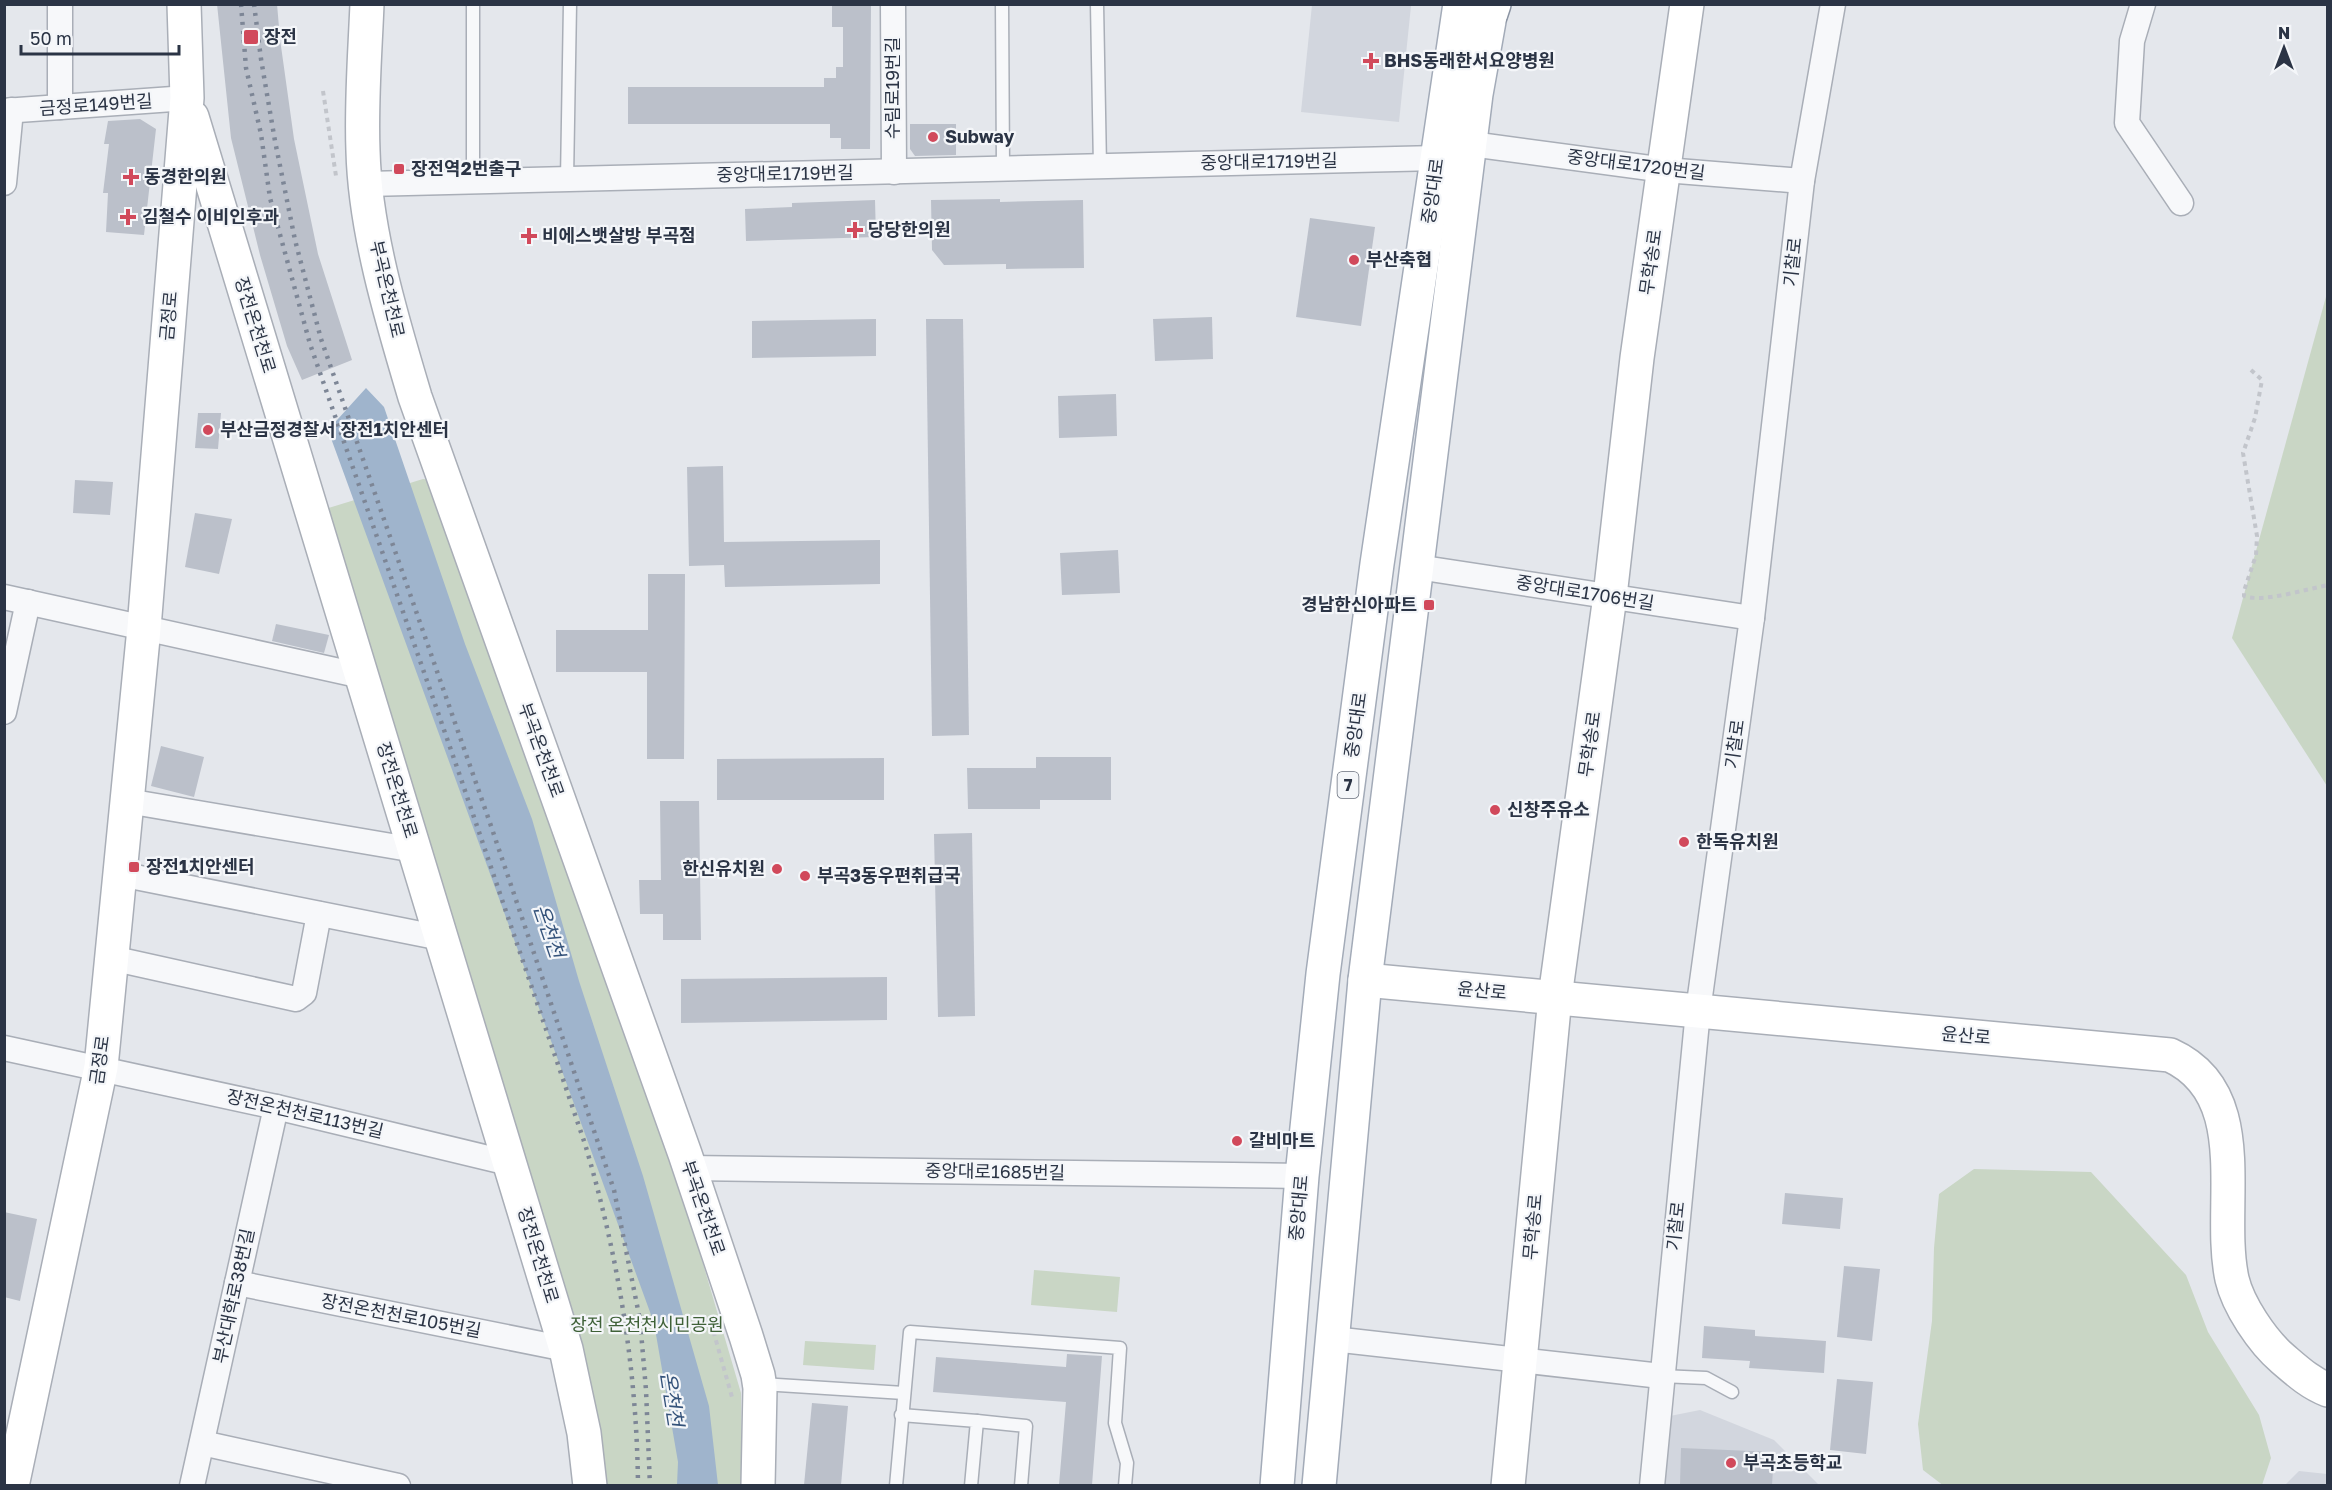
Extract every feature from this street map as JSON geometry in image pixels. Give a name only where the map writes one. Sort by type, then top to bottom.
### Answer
[{"type":"main road","name":"금정로","points":[[12,1485],[101,1067],[144,628],[187,98],[184,4]]},
{"type":"main road","name":"부곡온천천로","points":[[367,4],[363,152],[369,208],[391,316],[415,397],[689,1168],[746,1336],[759,1383],[758,1485]]},
{"type":"main road","name":"무학송로","points":[[1508,1485],[1555,997],[1610,596],[1637,358],[1687,4]]},
{"type":"main road","name":"중앙대로","points":[[1319,1485],[1365,980],[1471,144],[1484,7]]},
{"type":"main road","name":"중앙대로","points":[[1277,1485],[1302,1176],[1323,974],[1374,588],[1438,158],[1484,7]]},
{"type":"main road","name":"장전온천천로","points":[[187,98],[566,1349],[584,1433],[590,1485]]},
{"type":"main road","name":"윤산로","points":[[1365,980],[2170,1055],[2184,1061],[2198,1072],[2213,1091],[2224,1123],[2227,1144],[2227,1234],[2232,1280],[2246,1312],[2272,1349],[2314,1385],[2328,1390]]},
{"type":"street","points":[[60,4],[60,107]]},
{"type":"street","name":"수림로19번길","points":[[893,4],[894,172]]},
{"type":"street","name":"기찰로","points":[[1652,1485],[1698,1011],[1752,618],[1802,181],[1833,4]]},
{"type":"street","points":[[2143,4],[2132,41],[2127,123],[2181,203]]},
{"type":"street","name":"금정로149번길","points":[[8,111],[187,98]]},
{"type":"street","points":[[4,183],[8,111]]},
{"type":"street","name":"중앙대로1720번길","points":[[1471,144],[1665,170],[1802,181]]},
{"type":"street","name":"중앙대로1719번길","points":[[367,183],[1438,158]]},
{"type":"street","name":"중앙대로1706번길","points":[[1417,567],[1752,618]]},
{"type":"street","points":[[4,597],[362,676]]},
{"type":"street","points":[[4,712],[28,602]]},
{"type":"street","points":[[127,801],[415,850]]},
{"type":"street","points":[[120,874],[441,938]]},
{"type":"street","points":[[111,958],[296,999],[304,993],[319,914]]},
{"type":"street","name":"장전온천천로113번길","points":[[4,1048],[101,1067],[509,1163]]},
{"type":"street","name":"부산대학로38번길","points":[[192,1485],[276,1107]]},
{"type":"street","name":"중앙대로1685번길","points":[[689,1168],[1302,1176]]},
{"type":"street","name":"장전온천천로105번길","points":[[237,1282],[566,1349]]},
{"type":"street","points":[[1333,1339],[1661,1377]]},
{"type":"street","points":[[202,1443],[398,1485]]},
{"type":"lane","points":[[473,4],[473,181]]},
{"type":"lane","points":[[567,179],[570,4]]},
{"type":"lane","points":[[1002,4],[1003,169]]},
{"type":"lane","points":[[1097,4],[1100,167]]},
{"type":"lane","points":[[896,1485],[910,1332],[1120,1348],[1115,1424],[1127,1463],[1125,1485]]},
{"type":"lane","points":[[1661,1377],[1706,1378],[1732,1392]]},
{"type":"lane","points":[[759,1383],[904,1393]]},
{"type":"lane","points":[[901,1415],[1026,1426],[1021,1485]]},
{"type":"lane","points":[[971,1485],[977,1421]]},
{"type":"path","points":[[2251,370],[2262,380],[2255,418],[2243,453],[2257,537],[2256,555],[2244,596],[2252,598],[2269,596],[2328,585]]},
{"type":"shaded area","points":[[1397,4],[1411,6],[1399,122],[1301,112],[1312,5]]},
{"type":"shaded area","name":"부곡초등학교","points":[[1700,1410],[1774,1440],[1819,1485],[1664,1486],[1670,1416]]},
{"type":"shaded area","points":[[2299,1471],[2327,1474],[2327,1485],[2285,1485]]},
{"type":"green space","points":[[2327,293],[2327,786],[2232,638]]},
{"type":"green space","name":"장전 온천천시민공원","points":[[423,479],[438,481],[669,1148],[741,1393],[742,1485],[604,1485],[601,1430],[521,1143],[322,510]]},
{"type":"green space","points":[[1974,1169],[2091,1172],[2186,1275],[2208,1332],[2259,1415],[2271,1458],[2262,1485],[1944,1486],[1923,1470],[1918,1424],[1932,1321],[1934,1248],[1939,1194]]},
{"type":"green space","points":[[1034,1270],[1120,1277],[1117,1312],[1031,1305]]},
{"type":"green space","points":[[805,1341],[876,1345],[874,1370],[803,1365]]},
{"type":"water","name":"온천천","points":[[366,388],[384,407],[465,644],[532,819],[579,981],[643,1176],[709,1406],[718,1485],[677,1485],[678,1462],[654,1323],[328,430]]},
{"type":"building","points":[[217,4],[277,4],[294,139],[318,254],[352,360],[302,380],[287,346],[260,255],[231,138]]},
{"type":"building","points":[[832,4],[871,4],[870,149],[841,149],[841,138],[830,138],[830,124],[628,124],[628,87],[824,87],[824,78],[836,78],[836,67],[843,67],[843,27],[832,27]]},
{"type":"building","points":[[140,119],[156,129],[144,235],[106,232],[108,193],[103,193],[109,144],[104,144],[108,121]]},
{"type":"building","name":"Subway","points":[[910,124],[956,124],[956,155],[915,156],[910,149]]},
{"type":"building","points":[[1000,199],[1000,202],[1083,200],[1084,268],[1006,269],[1006,264],[944,265],[932,250],[931,200]]},
{"type":"building","points":[[875,200],[876,237],[746,241],[745,209],[792,207],[792,203]]},
{"type":"building","points":[[1310,218],[1375,227],[1361,326],[1296,317]]},
{"type":"building","points":[[1212,317],[1213,359],[1155,361],[1153,319]]},
{"type":"building","points":[[876,319],[876,356],[752,358],[752,321]]},
{"type":"building","points":[[926,319],[963,319],[969,735],[932,736]]},
{"type":"building","points":[[1116,394],[1117,436],[1059,438],[1058,396]]},
{"type":"building","name":"부산금정경찰서 장전1치안센터","points":[[198,413],[221,413],[218,449],[195,448]]},
{"type":"building","points":[[723,466],[724,542],[880,540],[880,584],[725,587],[724,565],[689,566],[687,467]]},
{"type":"building","points":[[75,480],[113,482],[110,515],[73,513]]},
{"type":"building","points":[[195,513],[232,519],[219,574],[185,567]]},
{"type":"building","points":[[1118,550],[1120,593],[1062,595],[1060,553]]},
{"type":"building","points":[[648,574],[685,574],[684,759],[647,759],[647,672],[556,672],[556,630],[648,630]]},
{"type":"building","points":[[276,624],[329,635],[324,653],[272,641]]},
{"type":"building","points":[[161,746],[204,757],[194,797],[151,786]]},
{"type":"building","points":[[1036,757],[1111,757],[1111,800],[1040,800],[1040,809],[968,809],[967,768],[1036,768]]},
{"type":"building","points":[[884,758],[884,800],[717,800],[717,759]]},
{"type":"building","points":[[660,801],[699,801],[701,940],[663,940],[663,914],[640,914],[639,880],[661,880]]},
{"type":"building","points":[[972,833],[975,1016],[938,1017],[934,834]]},
{"type":"building","points":[[887,977],[887,1020],[681,1023],[681,979]]},
{"type":"building","points":[[1785,1193],[1843,1198],[1840,1229],[1782,1224]]},
{"type":"building","points":[[4,1212],[37,1219],[20,1301],[4,1297]]},
{"type":"building","points":[[1844,1266],[1880,1269],[1872,1341],[1837,1337]]},
{"type":"building","points":[[1704,1326],[1755,1330],[1755,1336],[1826,1341],[1824,1373],[1749,1368],[1750,1361],[1702,1358]]},
{"type":"building","points":[[1067,1354],[1102,1356],[1092,1485],[1059,1485],[1066,1402],[933,1392],[936,1357],[1066,1367]]},
{"type":"building","points":[[1837,1379],[1873,1382],[1866,1454],[1830,1450]]},
{"type":"building","points":[[812,1403],[848,1406],[841,1485],[804,1485]]},
{"type":"building","points":[[1681,1448],[1774,1452],[1772,1485],[1680,1485]]},
{"type":"railway","points":[[241,4],[246,68],[261,134],[270,198],[310,344],[460,776],[585,1144],[597,1186],[624,1313],[634,1399],[638,1486]]},
{"type":"railway","points":[[254,4],[275,141],[295,240],[321,339],[490,823],[614,1190],[640,1320],[650,1486]]},
{"type":"place","name":"장전","points":[[251,37]]},
{"type":"place","name":"BHS동래한서요양병원","points":[[1371,61]]},
{"type":"place","name":"Subway","points":[[933,137]]},
{"type":"place","name":"장전역2번출구","points":[[399,169]]},
{"type":"place","name":"동경한의원","points":[[131,177]]},
{"type":"place","name":"김철수 이비인후과","points":[[128,217]]},
{"type":"place","name":"당당한의원","points":[[855,230]]},
{"type":"place","name":"비에스뱃살방 부곡점","points":[[529,236]]},
{"type":"place","name":"부산축협","points":[[1354,260]]},
{"type":"place","name":"부산금정경찰서 장전1치안센터","points":[[208,430]]},
{"type":"place","name":"경남한신아파트","points":[[1429,605]]},
{"type":"place","name":"신창주유소","points":[[1495,810]]},
{"type":"place","name":"한독유치원","points":[[1684,842]]},
{"type":"place","name":"장전1치안센터","points":[[134,867]]},
{"type":"place","name":"한신유치원","points":[[777,869]]},
{"type":"place","name":"부곡3동우편취급국","points":[[805,876]]},
{"type":"place","name":"갈비마트","points":[[1237,1141]]},
{"type":"place","name":"부곡초등학교","points":[[1731,1463]]}]
